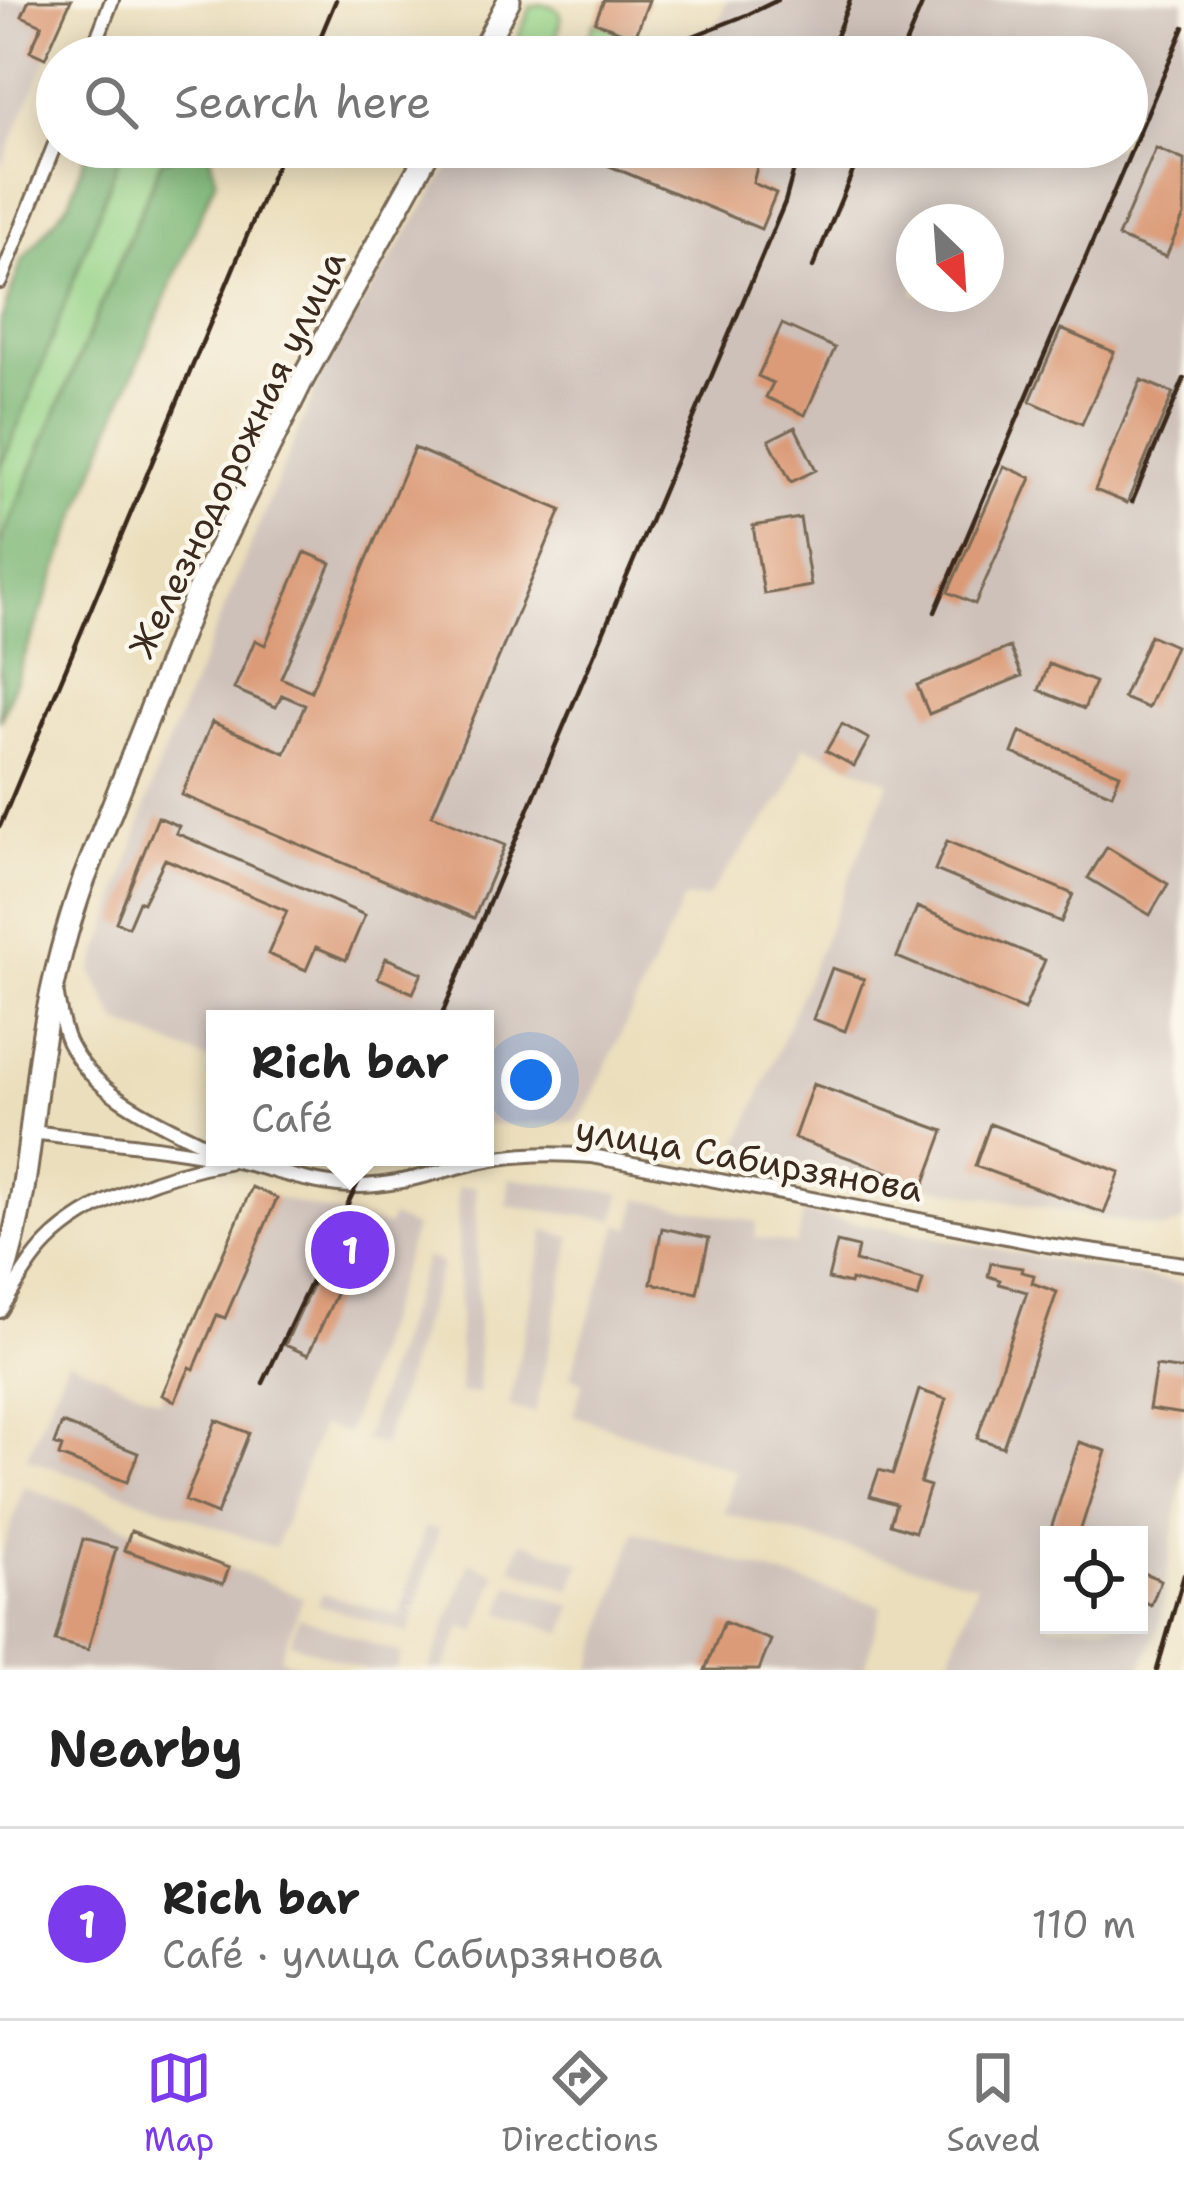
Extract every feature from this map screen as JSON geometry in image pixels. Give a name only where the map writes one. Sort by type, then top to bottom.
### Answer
[{"type":"main road","points":[[490,36],[509,0]]},
{"type":"main road","name":"Железнодорожная улица","points":[[0,1285],[18,1217],[53,982],[78,894],[196,593],[300,385],[419,168]]},
{"type":"street","points":[[98,36],[112,0]]},
{"type":"street","points":[[0,282],[45,168]]},
{"type":"street","points":[[53,982],[67,1038],[81,1063],[121,1100],[206,1145]]},
{"type":"street","name":"улица Сабирзянова","points":[[32,1132],[206,1156]]},
{"type":"street","name":"улица Сабирзянова","points":[[494,1159],[559,1153],[592,1156],[1047,1245],[1184,1264]]},
{"type":"street","points":[[0,1311],[27,1266],[67,1225],[149,1183],[206,1165]]},
{"type":"street","name":"улица Сабирзянова","points":[[256,1166],[315,1183],[355,1186],[464,1166]]},
{"type":"shaded area","points":[[0,0],[71,0],[56,36],[36,36],[36,84],[0,170]]},
{"type":"shaded area","points":[[727,0],[1184,0],[1184,1222],[1163,1229],[736,1152],[889,782],[804,746],[786,793],[706,898],[684,899],[577,1122],[494,1125],[494,1010],[206,1010],[206,1059],[117,1022],[92,971],[158,767],[330,355],[449,168],[1148,168],[1148,36],[691,36],[719,22]]},
{"type":"shaded area","points":[[509,1178],[621,1193],[615,1220],[507,1206]]},
{"type":"shaded area","points":[[476,1186],[479,1394],[460,1394],[457,1187]]},
{"type":"shaded area","points":[[252,1187],[277,1198],[388,1226],[391,1217],[415,1228],[347,1434],[321,1425],[275,1548],[26,1458],[68,1360],[160,1400]]},
{"type":"shaded area","points":[[639,1199],[757,1222],[755,1237],[796,1245],[803,1213],[1184,1284],[1184,1466],[1160,1621],[1141,1670],[945,1670],[977,1584],[724,1513],[736,1471],[573,1415],[583,1382],[570,1376],[619,1224],[631,1228]]},
{"type":"shaded area","points":[[545,1230],[572,1237],[535,1413],[509,1407]]},
{"type":"shaded area","points":[[426,1257],[442,1263],[383,1446],[364,1440]]},
{"type":"shaded area","points":[[24,1486],[303,1597],[280,1658],[314,1670],[0,1670],[0,1560]]},
{"type":"shaded area","points":[[425,1527],[439,1530],[409,1633],[317,1604],[323,1593],[399,1615]]},
{"type":"shaded area","points":[[635,1531],[882,1606],[864,1670],[591,1670]]},
{"type":"shaded area","points":[[521,1541],[581,1563],[571,1590],[511,1568]]},
{"type":"shaded area","points":[[470,1562],[497,1574],[476,1632],[462,1626],[444,1670],[429,1670]]},
{"type":"shaded area","points":[[510,1585],[573,1606],[564,1633],[501,1613]]},
{"type":"shaded area","points":[[299,1617],[401,1654],[396,1670],[366,1670],[290,1642]]},
{"type":"green space","points":[[542,4],[558,11],[556,36],[519,36],[531,7]]},
{"type":"green space","points":[[595,22],[632,36],[589,36]]},
{"type":"green space","points":[[81,168],[115,168],[0,469],[0,323],[22,261],[70,201]]},
{"type":"green space","points":[[115,168],[158,168],[0,545],[0,469]]},
{"type":"green space","points":[[159,168],[213,168],[216,179],[114,420],[0,721],[0,545]]},
{"type":"building","points":[[29,0],[71,0],[55,36],[37,36],[42,25],[22,16]]},
{"type":"building","points":[[604,0],[649,0],[635,36],[595,22]]},
{"type":"building","points":[[1156,148],[1184,160],[1184,215],[1166,257],[1118,237]]},
{"type":"building","points":[[614,168],[757,168],[753,183],[776,193],[761,229]]},
{"type":"building","points":[[782,324],[835,348],[805,415],[766,397],[773,383],[758,376]]},
{"type":"building","points":[[1061,329],[1114,352],[1082,424],[1030,401]]},
{"type":"building","points":[[1141,380],[1173,393],[1127,503],[1095,490]]},
{"type":"building","points":[[795,427],[816,470],[791,482],[769,440]]},
{"type":"building","points":[[414,448],[561,510],[432,815],[505,845],[474,918],[182,795],[212,722],[285,753],[305,705],[282,695],[276,707],[234,689],[255,640],[265,645],[305,552],[331,563],[281,678],[311,691]]},
{"type":"building","points":[[1004,466],[1031,478],[975,604],[948,592]]},
{"type":"building","points":[[800,518],[811,586],[764,594],[753,526]]},
{"type":"building","points":[[1150,635],[1175,646],[1148,708],[1123,698]]},
{"type":"building","points":[[1010,647],[1022,676],[929,714],[917,685]]},
{"type":"building","points":[[1049,664],[1095,682],[1084,709],[1039,690]]},
{"type":"building","points":[[842,724],[869,739],[854,766],[826,751]]},
{"type":"building","points":[[1020,732],[1120,774],[1112,794],[1012,753]]},
{"type":"building","points":[[158,817],[179,826],[176,833],[365,915],[346,960],[316,947],[306,970],[268,954],[287,911],[165,859],[128,927],[116,922]]},
{"type":"building","points":[[947,841],[1073,894],[1061,922],[935,870]]},
{"type":"building","points":[[1107,847],[1168,884],[1150,915],[1088,878]]},
{"type":"building","points":[[917,907],[1045,960],[1024,1010],[897,957]]},
{"type":"building","points":[[386,958],[422,973],[413,993],[378,978]]},
{"type":"building","points":[[832,968],[864,979],[845,1031],[813,1019]]},
{"type":"building","points":[[813,1084],[944,1131],[924,1185],[794,1138]]},
{"type":"building","points":[[990,1124],[1120,1172],[1104,1213],[975,1166]]},
{"type":"building","points":[[252,1187],[277,1198],[225,1318],[217,1315],[175,1401],[162,1395]]},
{"type":"building","points":[[662,1228],[709,1238],[697,1293],[651,1283]]},
{"type":"building","points":[[340,1231],[370,1241],[360,1270],[349,1266],[308,1355],[285,1345],[322,1264],[328,1267]]},
{"type":"building","points":[[837,1242],[858,1247],[855,1261],[923,1280],[918,1298],[851,1280],[850,1284],[828,1279]]},
{"type":"building","points":[[991,1263],[1022,1268],[1021,1272],[1034,1275],[1032,1283],[1057,1292],[1003,1447],[977,1438],[1027,1292],[988,1276]]},
{"type":"building","points":[[1156,1366],[1184,1370],[1184,1414],[1149,1409]]},
{"type":"building","points":[[919,1390],[946,1399],[920,1483],[930,1486],[915,1532],[890,1524],[896,1504],[870,1496],[879,1470],[893,1474]]},
{"type":"building","points":[[216,1420],[249,1433],[217,1514],[185,1501]]},
{"type":"building","points":[[62,1423],[138,1453],[127,1482],[59,1456],[62,1447],[54,1444]]},
{"type":"building","points":[[1079,1442],[1106,1451],[1082,1526],[1052,1526]]},
{"type":"building","points":[[131,1531],[229,1568],[223,1584],[124,1550]]},
{"type":"building","points":[[83,1539],[116,1548],[88,1650],[55,1641]]},
{"type":"building","points":[[1148,1575],[1161,1580],[1148,1604]]},
{"type":"building","points":[[724,1622],[771,1640],[759,1670],[705,1670]]},
{"type":"railway","points":[[321,36],[336,0]]},
{"type":"railway","points":[[693,36],[778,0]]},
{"type":"railway","points":[[836,36],[850,0]]},
{"type":"railway","points":[[909,36],[924,0]]},
{"type":"railway","points":[[1148,112],[1184,27]]},
{"type":"railway","points":[[0,826],[275,168]]},
{"type":"railway","points":[[444,1010],[785,202],[794,168]]},
{"type":"railway","points":[[813,267],[854,168]]},
{"type":"railway","points":[[935,612],[1124,168]]},
{"type":"railway","points":[[1132,502],[1184,379]]},
{"type":"railway","points":[[263,1383],[366,1166]]},
{"type":"railway","points":[[1157,1670],[1184,1575]]},
{"type":"place","name":"Rich bar","points":[[350,1250]]}]
